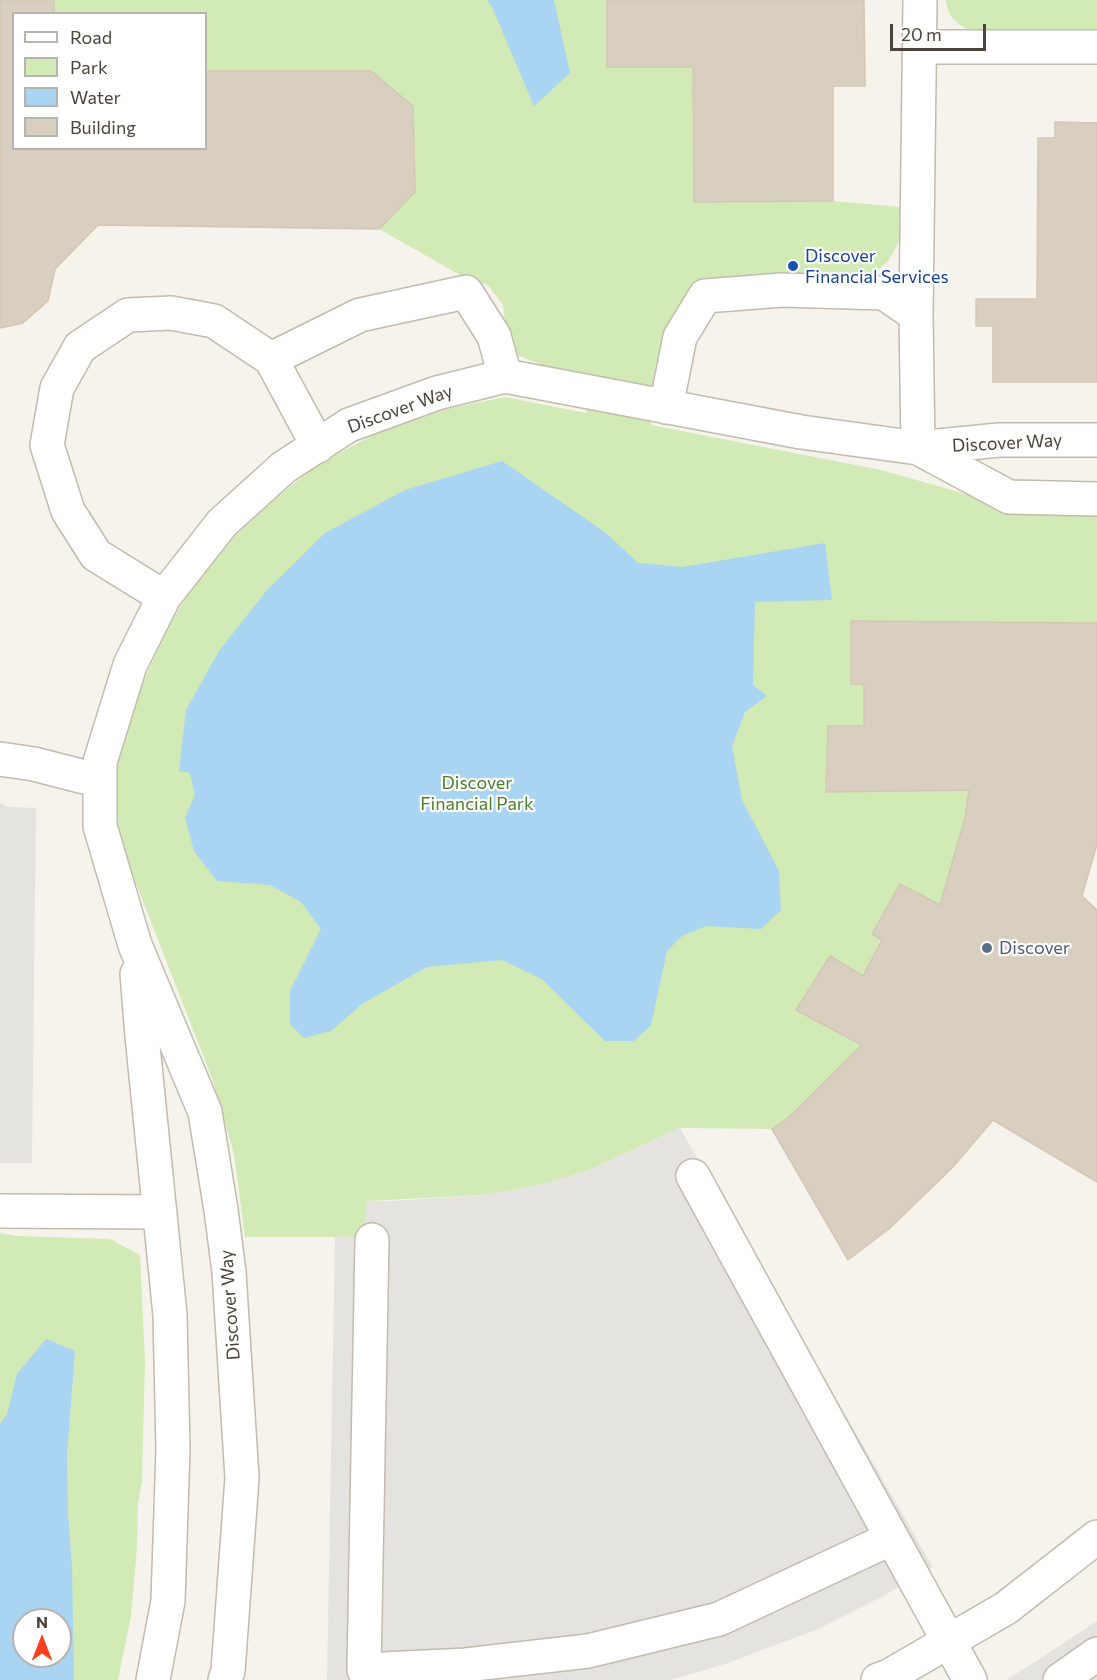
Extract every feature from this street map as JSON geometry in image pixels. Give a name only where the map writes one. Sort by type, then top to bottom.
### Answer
[{"type":"street","points":[[918,448],[916,315],[920,0]]},
{"type":"street","points":[[920,47],[1097,47]]},
{"type":"street","points":[[666,407],[680,337],[705,296],[782,290],[884,293],[916,315]]},
{"type":"street","points":[[270,359],[360,315],[466,292],[494,336],[505,376]]},
{"type":"street","points":[[164,597],[96,555],[68,511],[47,445],[57,388],[80,347],[128,315],[171,313],[214,321],[270,359],[318,446]]},
{"type":"street","name":"Discover Way","points":[[225,1680],[228,1671],[242,1478],[229,1272],[221,1210],[206,1112],[135,945],[100,826],[100,762],[130,665],[164,597],[222,523],[284,467],[350,425],[437,393],[505,376],[801,432],[918,448],[999,440],[1097,440]]},
{"type":"street","name":"Discover Way","points":[[918,448],[1009,497],[1097,499]]},
{"type":"street","points":[[0,759],[34,764],[100,781]]},
{"type":"street","name":"Discover Way","points":[[135,945],[170,1315],[172,1449],[168,1601],[153,1680]]},
{"type":"street","points":[[693,1176],[970,1680]]},
{"type":"street","points":[[0,1211],[160,1212]]},
{"type":"street","points":[[372,1240],[364,1670],[466,1665],[588,1651],[719,1619],[892,1538]]},
{"type":"street","points":[[878,1680],[889,1676],[1006,1608],[1097,1537]]},
{"type":"street","points":[[1060,1680],[1097,1654]]},
{"type":"green space","name":"Discover Financial Park","points":[[54,0],[607,0],[607,67],[693,67],[694,202],[833,201],[900,207],[899,242],[888,261],[873,275],[740,276],[706,282],[678,306],[669,325],[651,425],[881,470],[987,500],[1059,515],[1097,517],[1097,623],[851,621],[851,684],[864,684],[864,726],[828,726],[827,791],[969,790],[965,818],[940,905],[900,884],[872,934],[882,940],[863,976],[830,956],[796,1009],[862,1045],[788,1118],[772,1129],[680,1128],[587,1171],[536,1186],[482,1195],[367,1201],[365,1233],[355,1237],[245,1237],[234,1154],[213,1081],[112,827],[119,755],[137,695],[169,626],[203,568],[256,515],[315,466],[379,432],[451,408],[505,397],[586,413],[592,377],[544,366],[517,355],[506,334],[503,305],[488,285],[460,275],[379,229],[371,71],[207,71],[207,12],[54,12]]},
{"type":"green space","points":[[946,0],[1097,0],[1097,33],[972,32],[951,16]]},
{"type":"green space","points":[[0,1233],[17,1236],[110,1239],[140,1255],[145,1361],[142,1481],[138,1504],[131,1616],[118,1680],[0,1680]]},
{"type":"shaded area","points":[[0,803],[8,807],[36,808],[32,1163],[0,1163]]},
{"type":"shaded area","points":[[680,1128],[933,1567],[885,1595],[818,1629],[728,1663],[670,1680],[327,1680],[335,1236],[355,1237],[364,1233],[367,1201],[482,1195],[536,1186],[587,1171]]},
{"type":"shaded area","points":[[1097,1621],[1097,1680],[1006,1680],[1024,1669]]},
{"type":"water","points":[[487,0],[554,0],[570,73],[534,106],[492,7]]},
{"type":"water","points":[[502,461],[606,533],[638,563],[682,567],[825,543],[832,600],[755,602],[753,685],[767,696],[745,712],[732,746],[742,800],[779,871],[781,910],[761,929],[706,926],[682,936],[667,951],[651,1025],[634,1041],[605,1041],[542,979],[502,960],[427,967],[362,1004],[331,1031],[304,1038],[290,1024],[290,991],[321,929],[301,902],[270,885],[217,881],[194,851],[185,818],[195,795],[190,773],[179,771],[186,710],[219,651],[267,590],[325,533],[405,490]]},
{"type":"water","points":[[46,1339],[75,1351],[67,1454],[72,1567],[74,1680],[0,1680],[0,1424],[7,1414],[17,1374]]},
{"type":"building","points":[[0,0],[54,0],[54,12],[12,12],[12,150],[207,150],[207,71],[371,71],[413,106],[415,192],[379,229],[98,225],[55,269],[48,301],[23,323],[0,328]]},
{"type":"building","points":[[607,0],[864,0],[865,86],[833,86],[833,201],[694,202],[693,67],[607,67]]},
{"type":"building","points":[[1055,122],[1097,123],[1097,382],[993,382],[993,326],[976,326],[976,299],[1037,299],[1038,138],[1055,138]]},
{"type":"building","name":"Discover","points":[[851,621],[1097,623],[1097,844],[1082,896],[1097,910],[1097,1182],[993,1120],[952,1168],[890,1228],[848,1260],[772,1129],[788,1118],[862,1045],[796,1010],[830,956],[863,976],[882,940],[872,934],[900,884],[940,905],[965,818],[969,790],[826,792],[828,726],[864,726],[864,684],[851,684]]},
{"type":"place","name":"Discover Financial Services","points":[[793,266]]},
{"type":"place","name":"Discover","points":[[987,948]]}]
